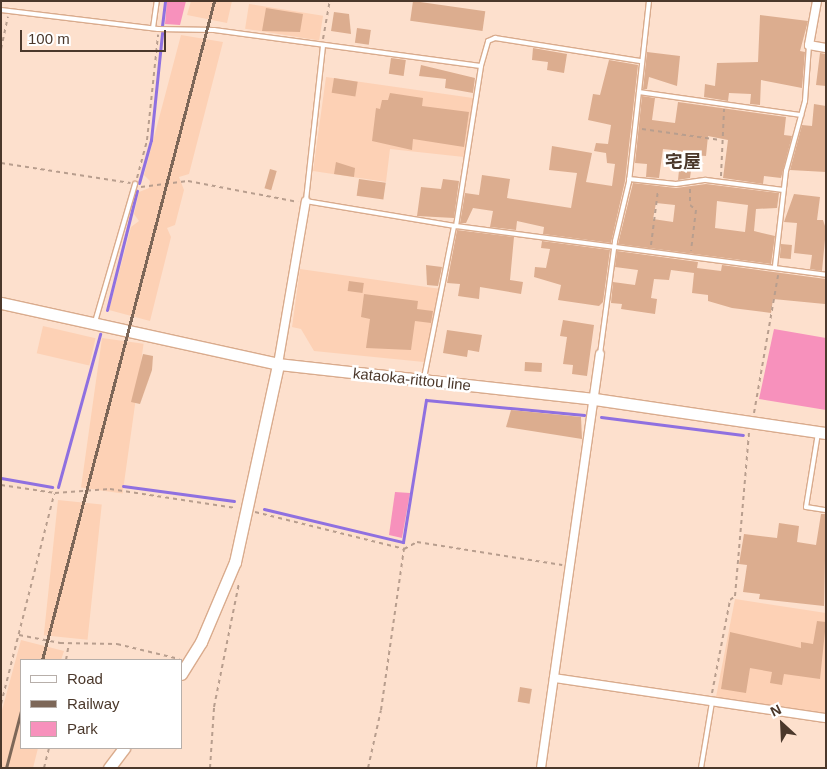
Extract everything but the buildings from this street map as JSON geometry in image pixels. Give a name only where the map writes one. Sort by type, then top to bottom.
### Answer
[{"type":"main road","name":"kataoka-rittou line","points":[[1,303],[95,322],[278,364],[595,399],[822,432]]},
{"type":"main road","points":[[182,673],[189,663],[224,593],[248,510],[278,364]]},
{"type":"main road","points":[[109,768],[123,749]]},
{"type":"street","points":[[817,1],[809,45],[826,48]]},
{"type":"street","points":[[278,364],[306,201]]},
{"type":"street","points":[[541,768],[600,354]]},
{"type":"street","points":[[554,678],[826,718]]},
{"type":"lane","points":[[153,28],[157,1]]},
{"type":"lane","points":[[600,354],[614,245],[629,179],[639,92],[640,61],[649,1]]},
{"type":"lane","points":[[1,10],[158,29],[214,30],[481,66]]},
{"type":"lane","points":[[423,380],[455,226],[481,66],[488,41],[495,38],[640,61]]},
{"type":"lane","points":[[777,266],[783,190],[800,115],[809,45]]},
{"type":"lane","points":[[323,46],[306,201],[455,226],[651,249],[777,266],[826,275]]},
{"type":"lane","points":[[639,92],[800,115]]},
{"type":"lane","points":[[629,179],[659,182],[721,181],[783,190]]},
{"type":"lane","points":[[95,322],[135,184]]},
{"type":"lane","points":[[822,432],[806,507],[826,510]]},
{"type":"lane","points":[[701,768],[711,702]]},
{"type":"path","points":[[323,46],[330,1]]},
{"type":"path","points":[[1,49],[10,11]]},
{"type":"path","points":[[135,184],[147,140],[158,29]]},
{"type":"path","points":[[720,140],[724,105]]},
{"type":"path","points":[[634,130],[725,141],[721,181]]},
{"type":"path","points":[[1,163],[135,184],[188,181],[306,201]]},
{"type":"path","points":[[690,181],[690,205],[696,210],[690,255]]},
{"type":"path","points":[[651,249],[659,182]]},
{"type":"path","points":[[711,702],[730,600],[735,596],[738,527],[752,422],[777,266]]},
{"type":"path","points":[[1,484],[54,493],[110,489],[248,510],[404,549],[417,542],[570,566]]},
{"type":"path","points":[[1,704],[54,493]]},
{"type":"path","points":[[368,768],[404,549]]},
{"type":"path","points":[[210,768],[214,707],[239,583]]},
{"type":"path","points":[[19,635],[68,644],[117,644],[174,659]]},
{"type":"path","points":[[66,659],[68,644]]},
{"type":"path","points":[[182,661],[189,663]]},
{"type":"path","points":[[44,768],[49,749]]},
{"type":"shaded area","points":[[191,1],[232,1],[227,23],[187,15]]},
{"type":"shaded area","points":[[249,4],[323,16],[319,40],[245,29]]},
{"type":"shaded area","points":[[181,35],[223,42],[189,174],[179,177],[184,190],[175,225],[167,228],[171,237],[150,321],[109,310],[131,227],[139,221],[134,214],[139,192],[149,188],[150,181],[144,175]]},
{"type":"shaded area","points":[[326,77],[473,98],[464,157],[390,149],[386,182],[313,171]]},
{"type":"shaded area","points":[[300,269],[441,289],[424,362],[314,351],[301,329],[292,327]]},
{"type":"shaded area","points":[[43,326],[96,338],[89,365],[37,353]]},
{"type":"shaded area","points":[[102,338],[144,344],[123,493],[81,488]]},
{"type":"shaded area","points":[[58,500],[102,505],[88,640],[44,635]]},
{"type":"shaded area","points":[[735,599],[826,613],[826,713],[716,697]]},
{"type":"shaded area","points":[[21,640],[64,651],[61,659],[20,659],[20,749],[38,749],[33,768],[1,768],[1,714]]},
{"type":"green space","points":[[167,1],[186,1],[180,25],[165,24]]},
{"type":"green space","points":[[774,329],[826,338],[826,410],[759,399]]},
{"type":"green space","points":[[395,492],[410,493],[402,538],[389,535]]},
{"type":"waterway","points":[[162,26],[165,1]]},
{"type":"waterway","points":[[139,183],[151,140],[162,33]]},
{"type":"waterway","points":[[107,310],[137,191]]},
{"type":"waterway","points":[[58,487],[100,334]]},
{"type":"waterway","points":[[264,509],[403,542],[426,400],[584,415]]},
{"type":"waterway","points":[[601,417],[743,435]]},
{"type":"waterway","points":[[1,478],[52,487]]},
{"type":"waterway","points":[[123,486],[234,501]]},
{"type":"railway","points":[[42,659],[214,1]]},
{"type":"railway","points":[[6,768],[20,715]]},
{"type":"district","name":"宅屋","points":[[683,162]]}]
